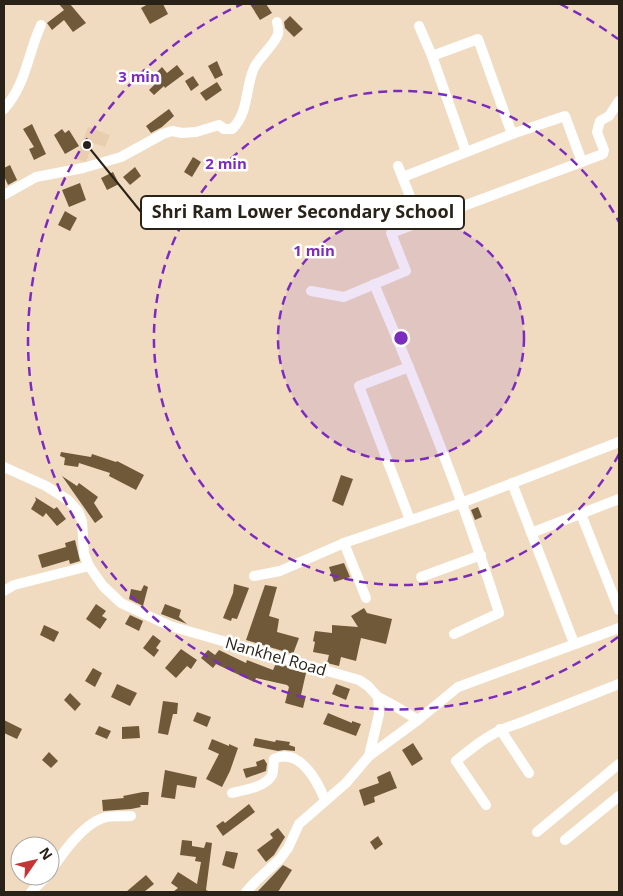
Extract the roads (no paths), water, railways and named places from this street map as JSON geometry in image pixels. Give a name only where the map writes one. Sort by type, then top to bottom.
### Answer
[{"type":"street","points":[[4,195],[36,177],[83,168],[121,157],[172,131],[182,133],[196,132],[219,125],[228,130],[232,129],[243,113],[254,68],[258,60],[277,37],[279,31],[276,22]]},
{"type":"street","points":[[4,109],[24,77],[34,40],[41,25]]},
{"type":"street","points":[[419,26],[432,56],[466,152]]},
{"type":"street","points":[[432,56],[478,38],[512,134]]},
{"type":"street","points":[[311,292],[344,297],[406,271],[392,233],[602,154],[604,150],[597,132],[600,121],[609,116],[619,102]]},
{"type":"street","points":[[404,177],[512,134],[565,116],[582,162]]},
{"type":"street","points":[[398,166],[404,177],[420,222]]},
{"type":"street","points":[[374,284],[409,367],[481,555],[499,613],[454,634]]},
{"type":"street","points":[[409,367],[359,386],[410,520]]},
{"type":"street","points":[[254,576],[280,571],[344,543],[461,503],[619,442]]},
{"type":"street","name":"Nankhel Road","points":[[4,467],[46,486],[68,500],[78,511],[82,521],[84,554],[89,566],[103,586],[121,602],[170,626],[359,680],[368,686],[378,697],[418,720]]},
{"type":"street","points":[[512,483],[574,643]]},
{"type":"street","points":[[531,533],[619,499]]},
{"type":"street","points":[[580,514],[619,610]]},
{"type":"street","points":[[344,543],[366,598]]},
{"type":"street","points":[[421,576],[481,555]]},
{"type":"street","points":[[4,591],[14,585],[89,566]]},
{"type":"street","points":[[246,892],[279,860],[288,848],[299,824],[346,783],[369,756],[418,720],[458,687],[619,628]]},
{"type":"street","points":[[486,805],[456,761],[482,739],[500,729],[619,684]]},
{"type":"street","points":[[369,756],[379,714],[378,697]]},
{"type":"street","points":[[500,729],[529,773]]},
{"type":"street","points":[[232,793],[257,786],[268,780],[272,773],[274,759],[280,756],[294,758],[307,768],[325,800]]},
{"type":"street","points":[[537,832],[619,764]]},
{"type":"street","points":[[565,840],[619,796]]},
{"type":"street","points":[[60,857],[92,824],[104,818],[131,816]]},
{"type":"place","name":"Shri Ram Lower Secondary School","points":[[87,145]]}]
